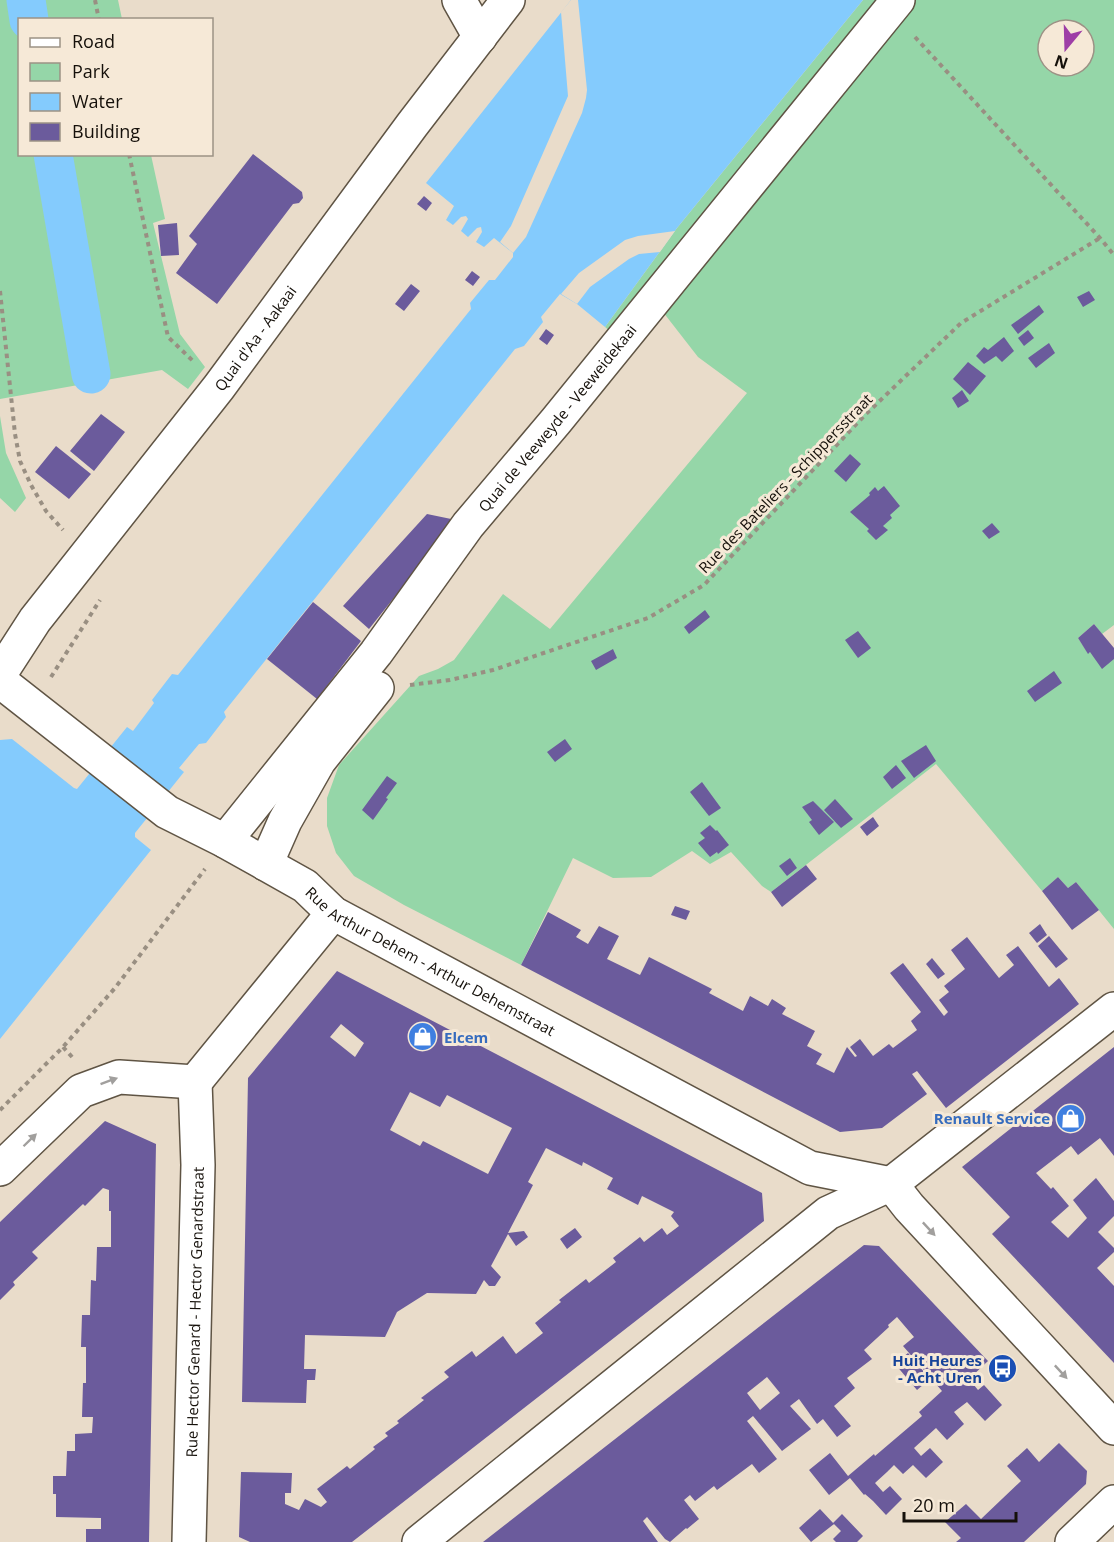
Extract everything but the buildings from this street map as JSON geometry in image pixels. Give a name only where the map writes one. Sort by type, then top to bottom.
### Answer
[{"type":"street","points":[[459,0],[480,36]]},
{"type":"street","name":"Quai d'Aa - Aakaai","points":[[0,674],[35,620],[219,387],[508,0]]},
{"type":"street","name":"Quai de Veeweyde - Veeweidekaai","points":[[225,841],[376,653],[468,525],[556,421],[894,5]]},
{"type":"street","name":"Rue Arthur Dehem - Arthur Dehemstraat","points":[[0,681],[167,812],[225,841],[305,886],[333,913],[810,1168],[891,1184]]},
{"type":"street","points":[[266,864],[285,820],[319,761],[377,688]]},
{"type":"street","points":[[0,1169],[81,1090],[119,1077],[195,1082],[333,913]]},
{"type":"street","points":[[419,1542],[828,1213],[891,1184],[1114,1009]]},
{"type":"street","name":"Rue Hector Genard - Hector Genardstraat","points":[[189,1542],[198,1165],[195,1082]]},
{"type":"street","points":[[891,1184],[909,1207],[1114,1428]]},
{"type":"street","points":[[1072,1542],[1114,1502]]},
{"type":"path","points":[[95,0],[99,18]]},
{"type":"path","points":[[894,5],[1114,255]]},
{"type":"path","points":[[129,156],[168,336],[219,387]]},
{"type":"path","name":"Rue des Bateliers - Schippersstraat","points":[[377,688],[450,680],[493,670],[648,618],[704,585],[865,415],[961,323],[1100,238]]},
{"type":"path","points":[[0,291],[15,434],[20,461],[46,511],[56,524],[88,552]]},
{"type":"path","points":[[0,1110],[63,1047],[115,988],[225,841]]},
{"type":"green space","points":[[0,0],[118,0],[122,18],[18,18],[18,156],[151,156],[165,219],[153,223],[180,334],[205,367],[188,389],[162,370],[0,399]]},
{"type":"green space","points":[[863,0],[1114,0],[1114,625],[1102,634],[1094,624],[1078,638],[1088,653],[1114,659],[1114,929],[1076,882],[1068,888],[1058,877],[1042,891],[936,764],[771,892],[762,886],[731,852],[710,864],[692,851],[651,877],[613,878],[573,858],[521,965],[404,905],[354,876],[336,853],[327,826],[327,798],[339,765],[419,676],[454,660],[503,594],[550,629],[747,393],[698,357],[663,312],[629,347],[605,327],[677,228]]},
{"type":"green space","points":[[0,416],[6,453],[26,498],[15,512],[0,498]]},
{"type":"water","points":[[571,0],[863,0],[677,228],[605,327],[577,304],[560,294],[541,317],[543,322],[524,346],[515,349],[224,712],[226,717],[206,743],[199,744],[179,768],[184,772],[135,833],[135,837],[151,850],[0,1039],[0,740],[12,739],[77,789],[127,727],[133,731],[154,703],[152,700],[172,674],[178,675],[471,309],[470,303],[489,280],[495,280],[513,257],[513,253],[494,238],[484,247],[476,242],[482,232],[481,227],[468,237],[461,231],[468,219],[466,216],[461,217],[453,225],[446,220],[454,206],[426,183]]},
{"type":"pier","points":[[571,0],[578,0],[586,98],[582,113],[526,237],[513,253],[500,242],[511,226],[568,96],[561,12]]},
{"type":"pier","points":[[675,231],[660,252],[639,254],[629,259],[590,287],[577,304],[561,294],[579,273],[625,240]]},
{"type":"waterway","points":[[26,0],[29,18]]},
{"type":"waterway","points":[[53,156],[91,374]]},
{"type":"place","name":"Elcem","points":[[423,1037]]},
{"type":"place","name":"Renault Service","points":[[1071,1118]]},
{"type":"place","name":"Huit Heures - Acht Uren","points":[[1003,1369]]}]
